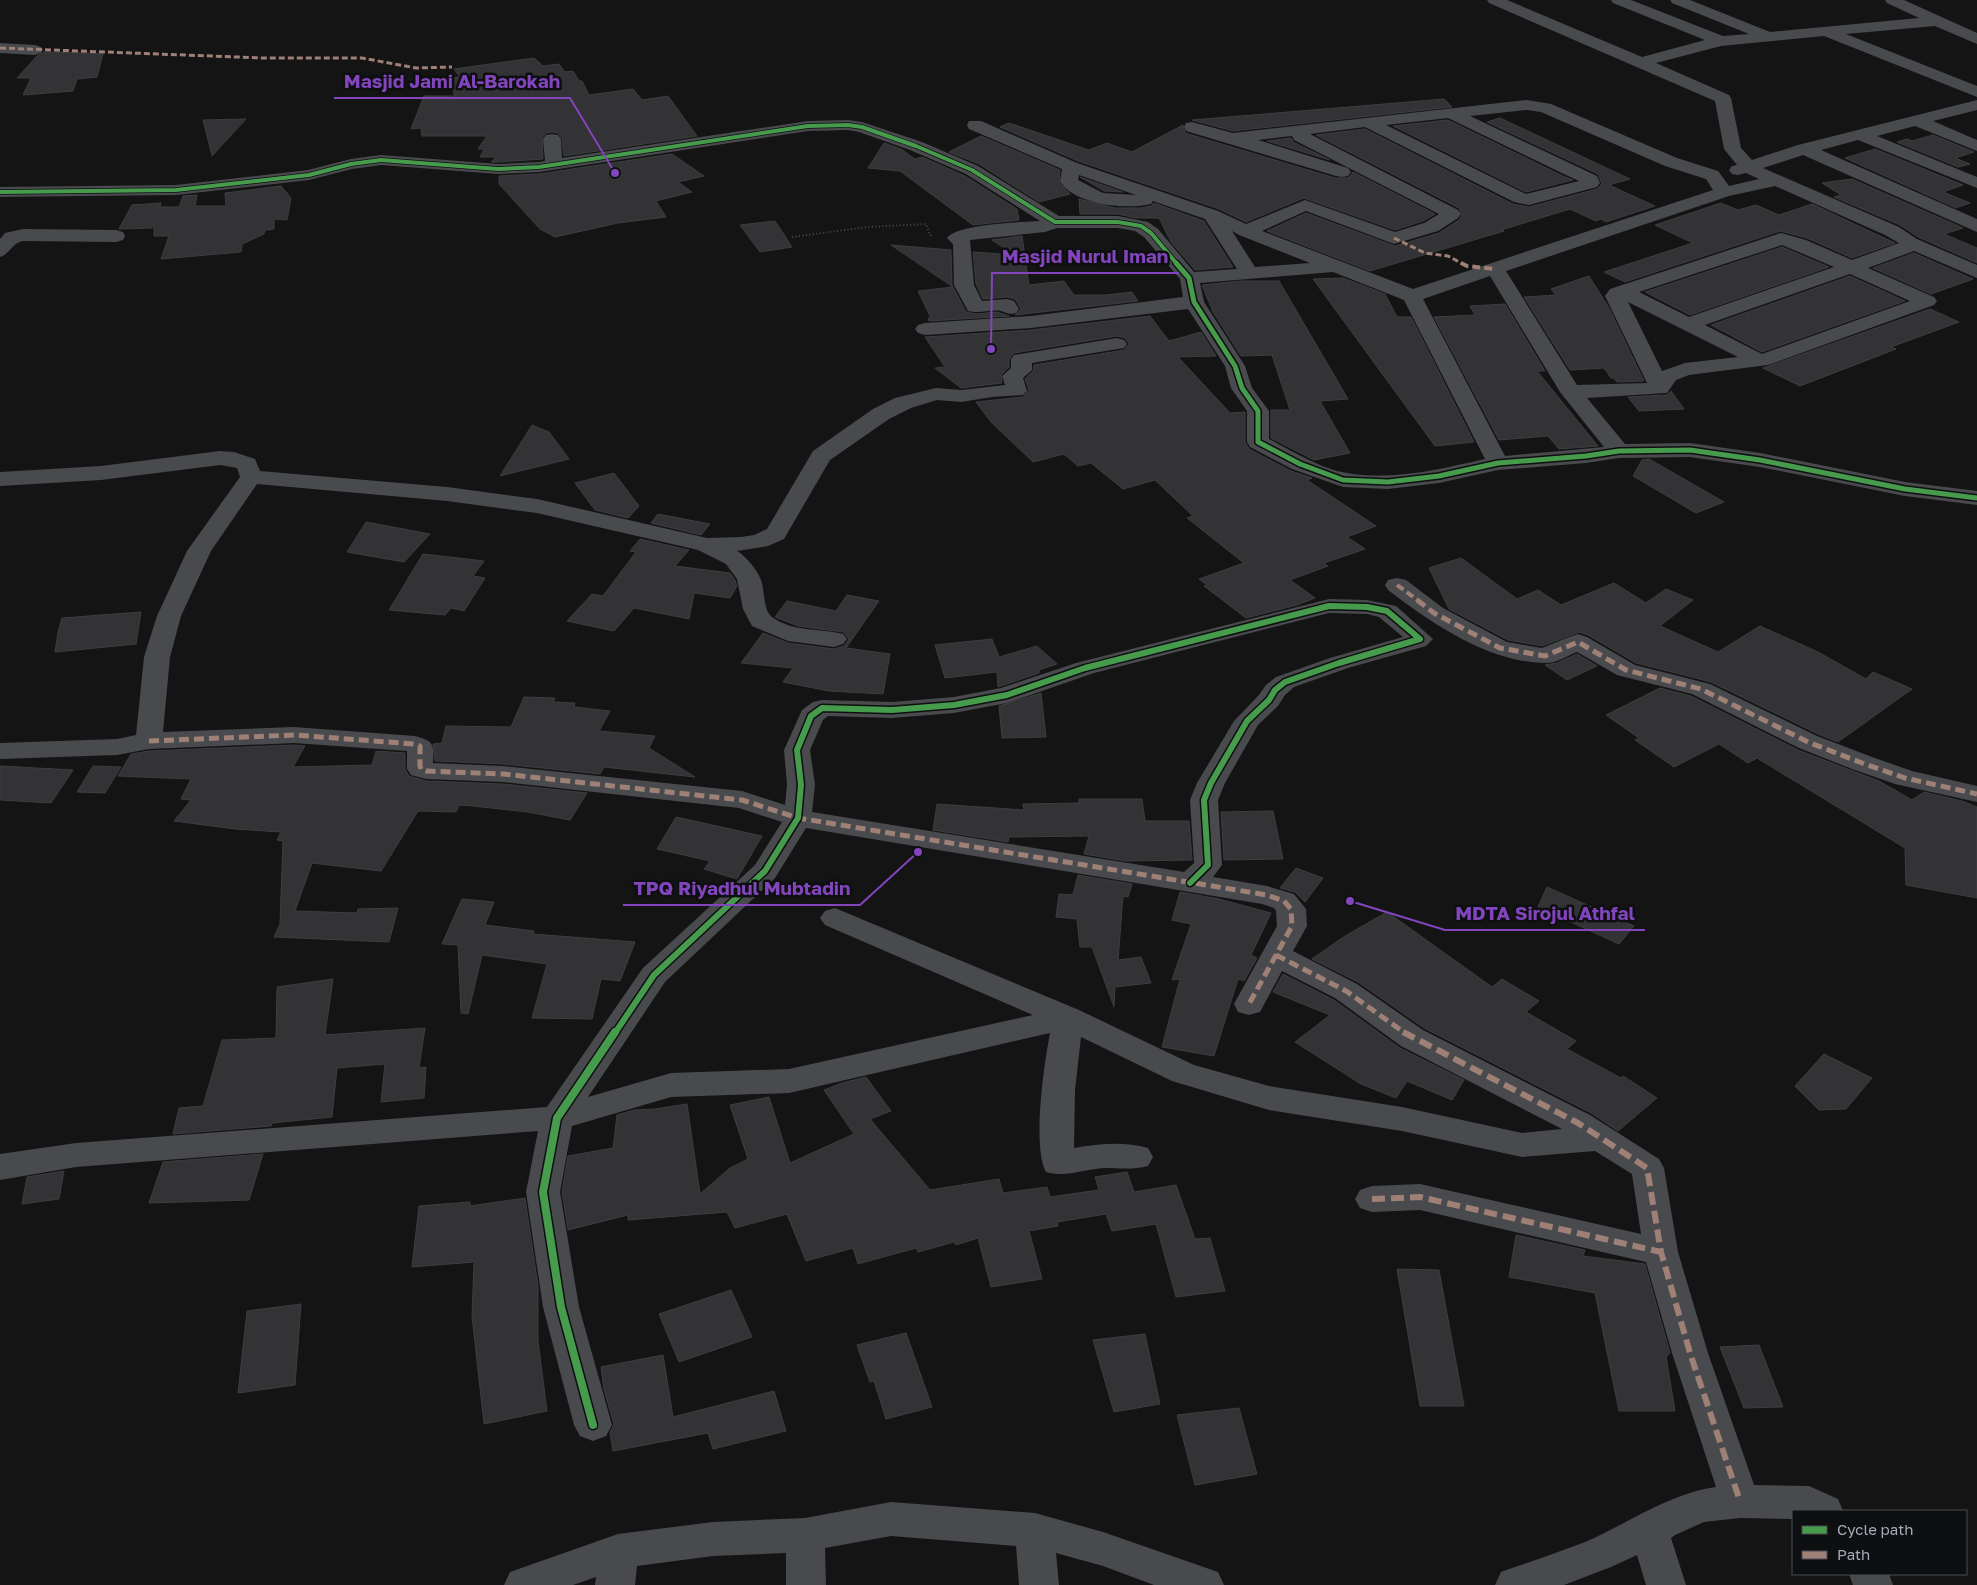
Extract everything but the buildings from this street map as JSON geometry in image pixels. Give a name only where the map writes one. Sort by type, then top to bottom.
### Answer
[{"type":"street","points":[[1494,0],[1722,98],[1733,149],[1749,168],[1892,231],[1909,242],[1977,272]]},
{"type":"street","points":[[1618,0],[1721,42]]},
{"type":"street","points":[[1677,0],[1768,36]]},
{"type":"street","points":[[1892,0],[1977,39]]},
{"type":"street","points":[[1641,62],[1721,42],[1936,21]]},
{"type":"street","points":[[1825,31],[1975,103]]},
{"type":"street","points":[[0,48],[35,50]]},
{"type":"street","points":[[1233,138],[1528,105],[1545,108],[1671,162],[1712,175],[1749,168],[1804,149],[1975,103]]},
{"type":"street","points":[[1367,122],[1520,198],[1530,200],[1591,183],[1591,180],[1452,114]]},
{"type":"street","points":[[1916,120],[1977,146]]},
{"type":"street","points":[[0,192],[176,190],[302,176],[351,164],[381,160],[498,169],[554,165],[808,126],[848,125],[879,132],[954,161],[972,170],[1055,222]]},
{"type":"street","points":[[975,125],[1071,167],[1212,215],[1246,231],[1412,296],[1498,463]]},
{"type":"street","points":[[1192,127],[1361,178],[1404,189]]},
{"type":"street","points":[[1246,231],[1305,205],[1394,238],[1431,227],[1452,214],[1300,136],[1304,130]]},
{"type":"street","points":[[1860,134],[1977,183]]},
{"type":"street","points":[[552,140],[554,165]]},
{"type":"street","points":[[1804,149],[1977,226]]},
{"type":"street","points":[[1712,175],[1724,192]]},
{"type":"street","points":[[1412,296],[1724,192],[1775,181]]},
{"type":"street","points":[[1212,215],[1249,273]]},
{"type":"street","points":[[956,238],[976,232],[1045,226],[1055,222],[1113,221],[1129,222],[1141,226],[1151,233],[1189,278],[1194,302],[1234,366],[1242,388],[1258,411],[1258,442],[1300,464],[1343,480],[1388,482],[1439,476],[1498,463],[1586,456],[1618,451],[1690,450],[1760,460],[1905,489],[1977,498]]},
{"type":"street","points":[[0,252],[12,237],[23,235],[116,236]]},
{"type":"street","points":[[956,238],[962,242],[964,285],[975,307],[1007,305],[1018,323]]},
{"type":"street","points":[[1781,239],[1794,242],[1927,301],[1761,361],[1685,369],[1669,376],[1660,389],[1615,296],[1781,239]]},
{"type":"street","points":[[1690,324],[1852,268],[1907,247],[1909,242]]},
{"type":"street","points":[[1189,278],[1339,266]]},
{"type":"street","points":[[1494,269],[1571,392],[1618,451]]},
{"type":"street","points":[[1623,292],[1761,361]]},
{"type":"street","points":[[925,329],[1018,323],[1194,302]]},
{"type":"street","points":[[706,545],[741,544],[760,541],[776,534],[821,456],[860,426],[903,403],[936,394],[961,396],[992,391],[1016,391],[1016,385],[1012,376],[1022,370],[1021,359],[1117,344]]},
{"type":"street","points":[[1571,392],[1660,389]]},
{"type":"street","points":[[0,479],[101,473],[220,458],[234,459],[247,464],[251,477]]},
{"type":"street","points":[[251,477],[447,494],[537,506],[706,545],[734,559],[749,579],[755,610],[761,621],[788,634],[834,639]]},
{"type":"street","points":[[149,740],[157,657],[169,616],[199,551],[251,477]]},
{"type":"street","points":[[1397,585],[1434,613],[1500,648],[1545,656],[1578,642],[1626,670],[1701,690],[1808,742],[1862,764],[1905,778],[1977,794]]},
{"type":"street","points":[[593,1425],[560,1307],[543,1192],[557,1118],[654,975],[765,871],[798,818],[801,785],[797,750],[811,716],[822,708],[892,710],[954,705],[1008,695],[1085,668],[1328,606],[1367,607],[1387,611],[1420,639],[1417,642],[1339,663],[1285,682],[1275,690],[1269,700],[1247,721],[1211,783],[1204,800],[1208,864],[1190,883]]},
{"type":"street","points":[[0,751],[117,746],[149,740],[294,736],[415,744],[420,746],[421,750],[419,766],[421,770],[426,771],[503,774],[742,800],[798,818],[1267,895],[1284,901],[1291,909],[1292,926],[1249,1004]]},
{"type":"street","points":[[835,918],[1068,1018],[1183,1073],[1269,1098],[1402,1119],[1522,1144],[1601,1138]]},
{"type":"street","points":[[1276,954],[1346,991],[1412,1038],[1578,1123],[1647,1168],[1661,1252],[1690,1353],[1740,1501]]},
{"type":"street","points":[[0,1167],[76,1155],[557,1118],[671,1085],[789,1080],[1068,1018]]},
{"type":"street","points":[[1068,1018],[1058,1075],[1055,1124],[1058,1163],[1104,1156],[1136,1157]]},
{"type":"street","points":[[1372,1199],[1420,1197],[1661,1252]]},
{"type":"street","points":[[1515,1585],[1598,1555],[1701,1506],[1740,1501],[1809,1503],[1822,1510]]},
{"type":"street","points":[[524,1585],[616,1568],[713,1539],[805,1535],[891,1519],[1035,1530],[1103,1549],[1204,1585]]},
{"type":"street","points":[[1035,1530],[1039,1585]]},
{"type":"street","points":[[1649,1531],[1666,1585]]},
{"type":"street","points":[[805,1535],[806,1585]]},
{"type":"path","points":[[792,237],[867,227],[926,224],[930,235],[956,238]]},
{"type":"marked path","points":[[0,48],[263,58],[362,58],[416,68],[452,67]]},
{"type":"marked path","points":[[1394,238],[1425,253],[1448,256],[1467,266],[1495,269]]},
{"type":"marked path","points":[[1397,585],[1434,613],[1500,648],[1545,656],[1578,642],[1626,670],[1701,689],[1808,742],[1862,763],[1905,778],[1977,794]]},
{"type":"marked path","points":[[149,741],[294,735],[415,744],[420,746],[420,766],[421,769],[426,771],[503,774],[742,800],[798,818],[1267,895],[1284,901],[1291,909],[1292,926],[1249,1004]]},
{"type":"marked path","points":[[1276,955],[1346,991],[1412,1038],[1578,1123],[1647,1168],[1661,1252],[1690,1353],[1740,1501]]},
{"type":"marked path","points":[[1372,1199],[1420,1197],[1661,1252]]},
{"type":"cycle path","points":[[0,192],[176,190],[309,175],[351,164],[381,160],[498,169],[539,167],[808,126],[848,125],[862,127],[916,146],[972,170],[1055,222],[1118,222],[1141,226],[1151,233],[1189,278],[1194,302],[1235,366],[1242,388],[1258,411],[1258,442],[1300,464],[1343,480],[1388,482],[1439,476],[1498,463],[1586,456],[1619,451],[1690,450],[1760,460],[1905,489],[1977,498]]},
{"type":"cycle path","points":[[593,1425],[561,1307],[543,1192],[557,1118],[654,975],[765,871],[798,818],[801,785],[797,750],[811,716],[822,708],[892,710],[954,705],[1007,695],[1085,668],[1329,606],[1367,607],[1387,611],[1420,639],[1339,663],[1285,682],[1275,690],[1269,700],[1247,721],[1211,783],[1204,800],[1208,865],[1190,883]]},
{"type":"place","name":"Masjid Jami Al-Barokah","points":[[615,173]]},
{"type":"place","name":"Masjid Nurul Iman","points":[[991,349]]},
{"type":"place","name":"TPQ Riyadhul Mubtadin","points":[[918,852]]},
{"type":"place","name":"MDTA Sirojul Athfal","points":[[1350,901]]}]
